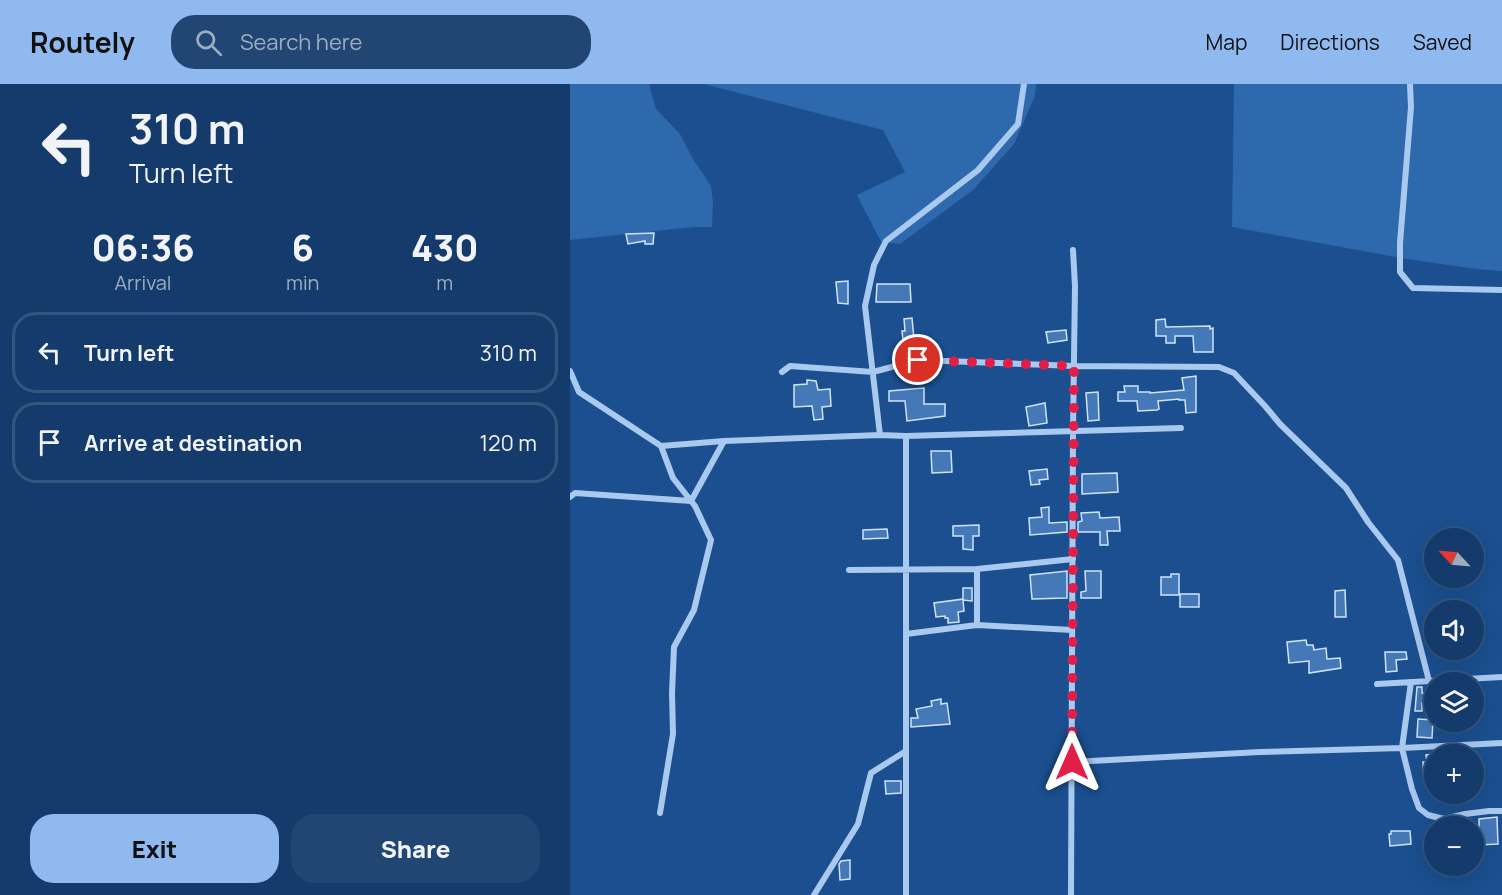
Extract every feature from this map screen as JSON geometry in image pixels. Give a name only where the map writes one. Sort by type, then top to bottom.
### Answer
[{"type":"street","points":[[880,435],[866,306],[874,265],[886,241],[978,170],[1018,124],[1024,84]]},
{"type":"street","points":[[1410,84],[1411,107],[1400,243],[1400,272],[1413,288],[1502,290]]},
{"type":"street","points":[[1071,895],[1075,286],[1073,250]]},
{"type":"street","points":[[782,372],[790,366],[873,372],[918,360],[1074,366],[1219,367],[1234,373],[1280,424],[1346,488],[1368,522],[1398,560],[1427,672]]},
{"type":"street","points":[[570,371],[579,392],[661,446],[673,478],[695,506],[711,540],[694,610],[674,647],[673,734],[660,813]]},
{"type":"street","points":[[661,446],[724,441],[880,435],[1180,428]]},
{"type":"street","points":[[906,436],[906,895]]},
{"type":"street","points":[[691,501],[724,441]]},
{"type":"street","points":[[570,497],[575,493],[691,501]]},
{"type":"street","points":[[849,570],[977,569],[1073,559]]},
{"type":"street","points":[[977,569],[977,625]]},
{"type":"street","points":[[906,634],[977,625],[1072,630]]},
{"type":"street","points":[[1484,678],[1502,677]]},
{"type":"street","points":[[1377,684],[1424,681]]},
{"type":"street","points":[[1411,682],[1402,748],[1419,808],[1428,815],[1444,819],[1465,814],[1502,811]]},
{"type":"street","points":[[1072,762],[1502,743]]},
{"type":"street","points":[[814,895],[858,824],[871,773],[906,751]]},
{"type":"shaded area","points":[[570,84],[649,84],[656,109],[680,134],[711,186],[712,227],[570,240]]},
{"type":"shaded area","points":[[704,84],[1036,84],[1035,96],[1014,144],[973,190],[900,244],[881,242],[857,195],[905,172],[883,130]]},
{"type":"shaded area","points":[[1234,84],[1502,84],[1502,271],[1407,259],[1232,227]]},
{"type":"building","points":[[654,233],[653,244],[645,244],[645,241],[628,244],[626,234]]},
{"type":"building","points":[[848,281],[848,304],[838,303],[836,282]]},
{"type":"building","points":[[877,284],[910,284],[911,302],[876,302]]},
{"type":"building","points":[[912,318],[914,339],[903,340],[904,319]]},
{"type":"building","points":[[1165,319],[1166,327],[1210,326],[1210,329],[1213,328],[1213,352],[1194,352],[1193,336],[1175,336],[1175,343],[1166,343],[1166,336],[1156,336],[1156,320]]},
{"type":"building","points":[[1066,330],[1067,340],[1048,343],[1046,332]]},
{"type":"building","points":[[1196,376],[1196,412],[1186,413],[1185,400],[1179,399],[1158,401],[1159,409],[1157,410],[1138,411],[1137,401],[1118,401],[1118,392],[1125,392],[1124,386],[1138,386],[1138,392],[1150,393],[1184,390],[1182,378]]},
{"type":"building","points":[[807,380],[816,381],[818,390],[830,389],[831,406],[822,407],[823,419],[814,420],[812,406],[794,407],[794,385],[807,384]]},
{"type":"building","points":[[924,388],[924,404],[945,404],[945,416],[907,421],[905,401],[889,401],[889,391]]},
{"type":"building","points":[[1098,392],[1099,420],[1088,421],[1086,393]]},
{"type":"building","points":[[1045,403],[1047,423],[1029,426],[1026,407]]},
{"type":"building","points":[[931,451],[951,451],[952,472],[932,473]]},
{"type":"building","points":[[1047,469],[1048,479],[1039,480],[1040,484],[1031,485],[1029,471]]},
{"type":"building","points":[[1117,473],[1118,492],[1082,494],[1082,474]]},
{"type":"building","points":[[1049,507],[1049,523],[1067,522],[1067,532],[1030,535],[1029,518],[1042,517],[1041,508]]},
{"type":"building","points":[[1099,512],[1100,518],[1119,517],[1120,531],[1107,531],[1108,545],[1100,545],[1100,532],[1078,532],[1078,522],[1082,521],[1081,513]]},
{"type":"building","points":[[979,525],[979,536],[973,536],[973,550],[963,549],[963,536],[953,536],[953,526]]},
{"type":"building","points":[[887,529],[888,538],[863,539],[863,530]]},
{"type":"building","points":[[1067,571],[1067,598],[1032,599],[1030,575]]},
{"type":"building","points":[[1085,571],[1101,571],[1101,598],[1081,598],[1081,592],[1086,591]]},
{"type":"building","points":[[1171,574],[1179,574],[1179,595],[1161,595],[1161,577],[1171,577]]},
{"type":"building","points":[[963,588],[972,588],[972,601],[963,600],[964,611],[958,612],[959,622],[948,623],[948,618],[945,616],[936,617],[934,603],[963,599]]},
{"type":"building","points":[[1345,590],[1346,617],[1335,617],[1335,591]]},
{"type":"building","points":[[1180,594],[1199,594],[1199,607],[1180,607]]},
{"type":"building","points":[[1306,640],[1307,645],[1313,645],[1314,650],[1326,648],[1327,659],[1340,658],[1341,668],[1309,673],[1309,661],[1289,663],[1287,642]]},
{"type":"building","points":[[1385,652],[1406,652],[1407,659],[1396,660],[1397,671],[1386,672]]},
{"type":"building","points":[[1417,687],[1422,687],[1424,703],[1422,703],[1422,711],[1415,711]]},
{"type":"building","points":[[941,699],[941,704],[947,703],[950,724],[911,727],[911,718],[918,718],[916,709],[932,706],[931,701]]},
{"type":"building","points":[[1418,719],[1424,719],[1424,732],[1432,732],[1432,738],[1417,737]]},
{"type":"building","points":[[885,781],[901,781],[901,793],[886,794]]},
{"type":"building","points":[[1497,817],[1498,844],[1484,845],[1484,818]]},
{"type":"building","points":[[1391,831],[1410,831],[1411,844],[1390,846]]},
{"type":"building","points":[[850,860],[850,879],[840,880],[839,864],[841,861]]},
{"type":"route","points":[[918,360],[1074,366],[1072,762]]}]
